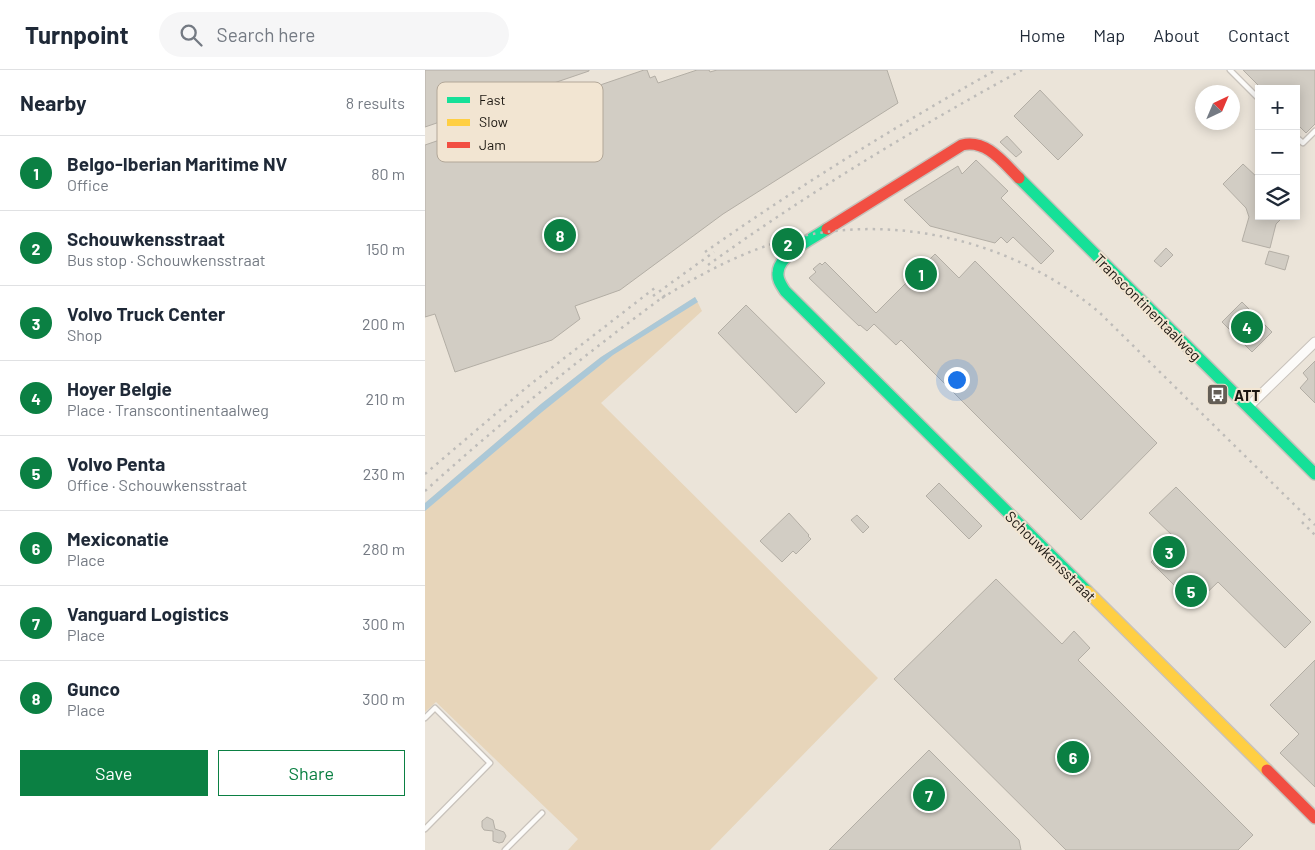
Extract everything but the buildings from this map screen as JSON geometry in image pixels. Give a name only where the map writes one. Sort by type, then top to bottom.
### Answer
[{"type":"street","name":"Schouwkensstraat","points":[[979,144],[963,144],[955,148],[793,250],[786,255],[778,266],[777,280],[791,298],[1315,818]]},
{"type":"street","name":"Transcontinentaalweg","points":[[979,144],[999,158],[1315,474]]},
{"type":"street","points":[[1248,407],[1315,342]]},
{"type":"lane","points":[[1229,70],[1255,95]]},
{"type":"lane","points":[[1300,140],[1303,143],[1315,131]]},
{"type":"lane","points":[[425,718],[435,708],[490,762],[425,829]]},
{"type":"lane","points":[[505,850],[541,813]]},
{"type":"shaded area","points":[[695,297],[702,311],[601,403],[878,678],[710,850],[568,850],[578,839],[436,702],[425,712],[425,503],[541,404],[601,357]]},
{"type":"water","points":[[695,297],[698,302],[613,355],[425,511],[425,503],[541,404],[601,357]]},
{"type":"railway","points":[[705,252],[848,157],[996,70]]},
{"type":"railway","points":[[708,265],[823,187],[941,115],[1022,70]]},
{"type":"railway","points":[[662,298],[704,274],[747,253],[778,242],[820,233],[863,229],[905,231],[948,238],[989,250],[1028,266],[1065,287],[1100,313],[1315,525]]},
{"type":"railway","points":[[653,296],[714,252]]},
{"type":"railway","points":[[425,474],[527,387],[656,287]]},
{"type":"railway","points":[[425,491],[483,439],[543,390],[667,294]]},
{"type":"railway","points":[[1302,522],[1315,535]]},
{"type":"traffic: fast","points":[[1019,178],[1315,474]]},
{"type":"traffic: fast","points":[[827,229],[797,248],[784,260],[780,266],[778,276],[785,291],[1087,591]]},
{"type":"traffic: slow","points":[[1087,591],[1267,770]]},
{"type":"traffic: jam","points":[[827,229],[962,145],[979,145],[993,153],[1019,178]]},
{"type":"traffic: jam","points":[[1267,770],[1315,818]]},
{"type":"place","name":"Gunco","points":[[560,235]]},
{"type":"place","name":"Schouwkensstraat","points":[[788,244]]},
{"type":"place","name":"Belgo-Iberian Maritime NV","points":[[921,274]]},
{"type":"place","name":"Hoyer Belgie","points":[[1247,327]]},
{"type":"place","name":"ATT","points":[[1218,395]]},
{"type":"place","name":"Volvo Truck Center","points":[[1169,552]]},
{"type":"place","name":"Volvo Penta","points":[[1191,591]]},
{"type":"place","name":"Mexiconatie","points":[[1073,757]]},
{"type":"place","name":"Vanguard Logistics","points":[[929,795]]}]
